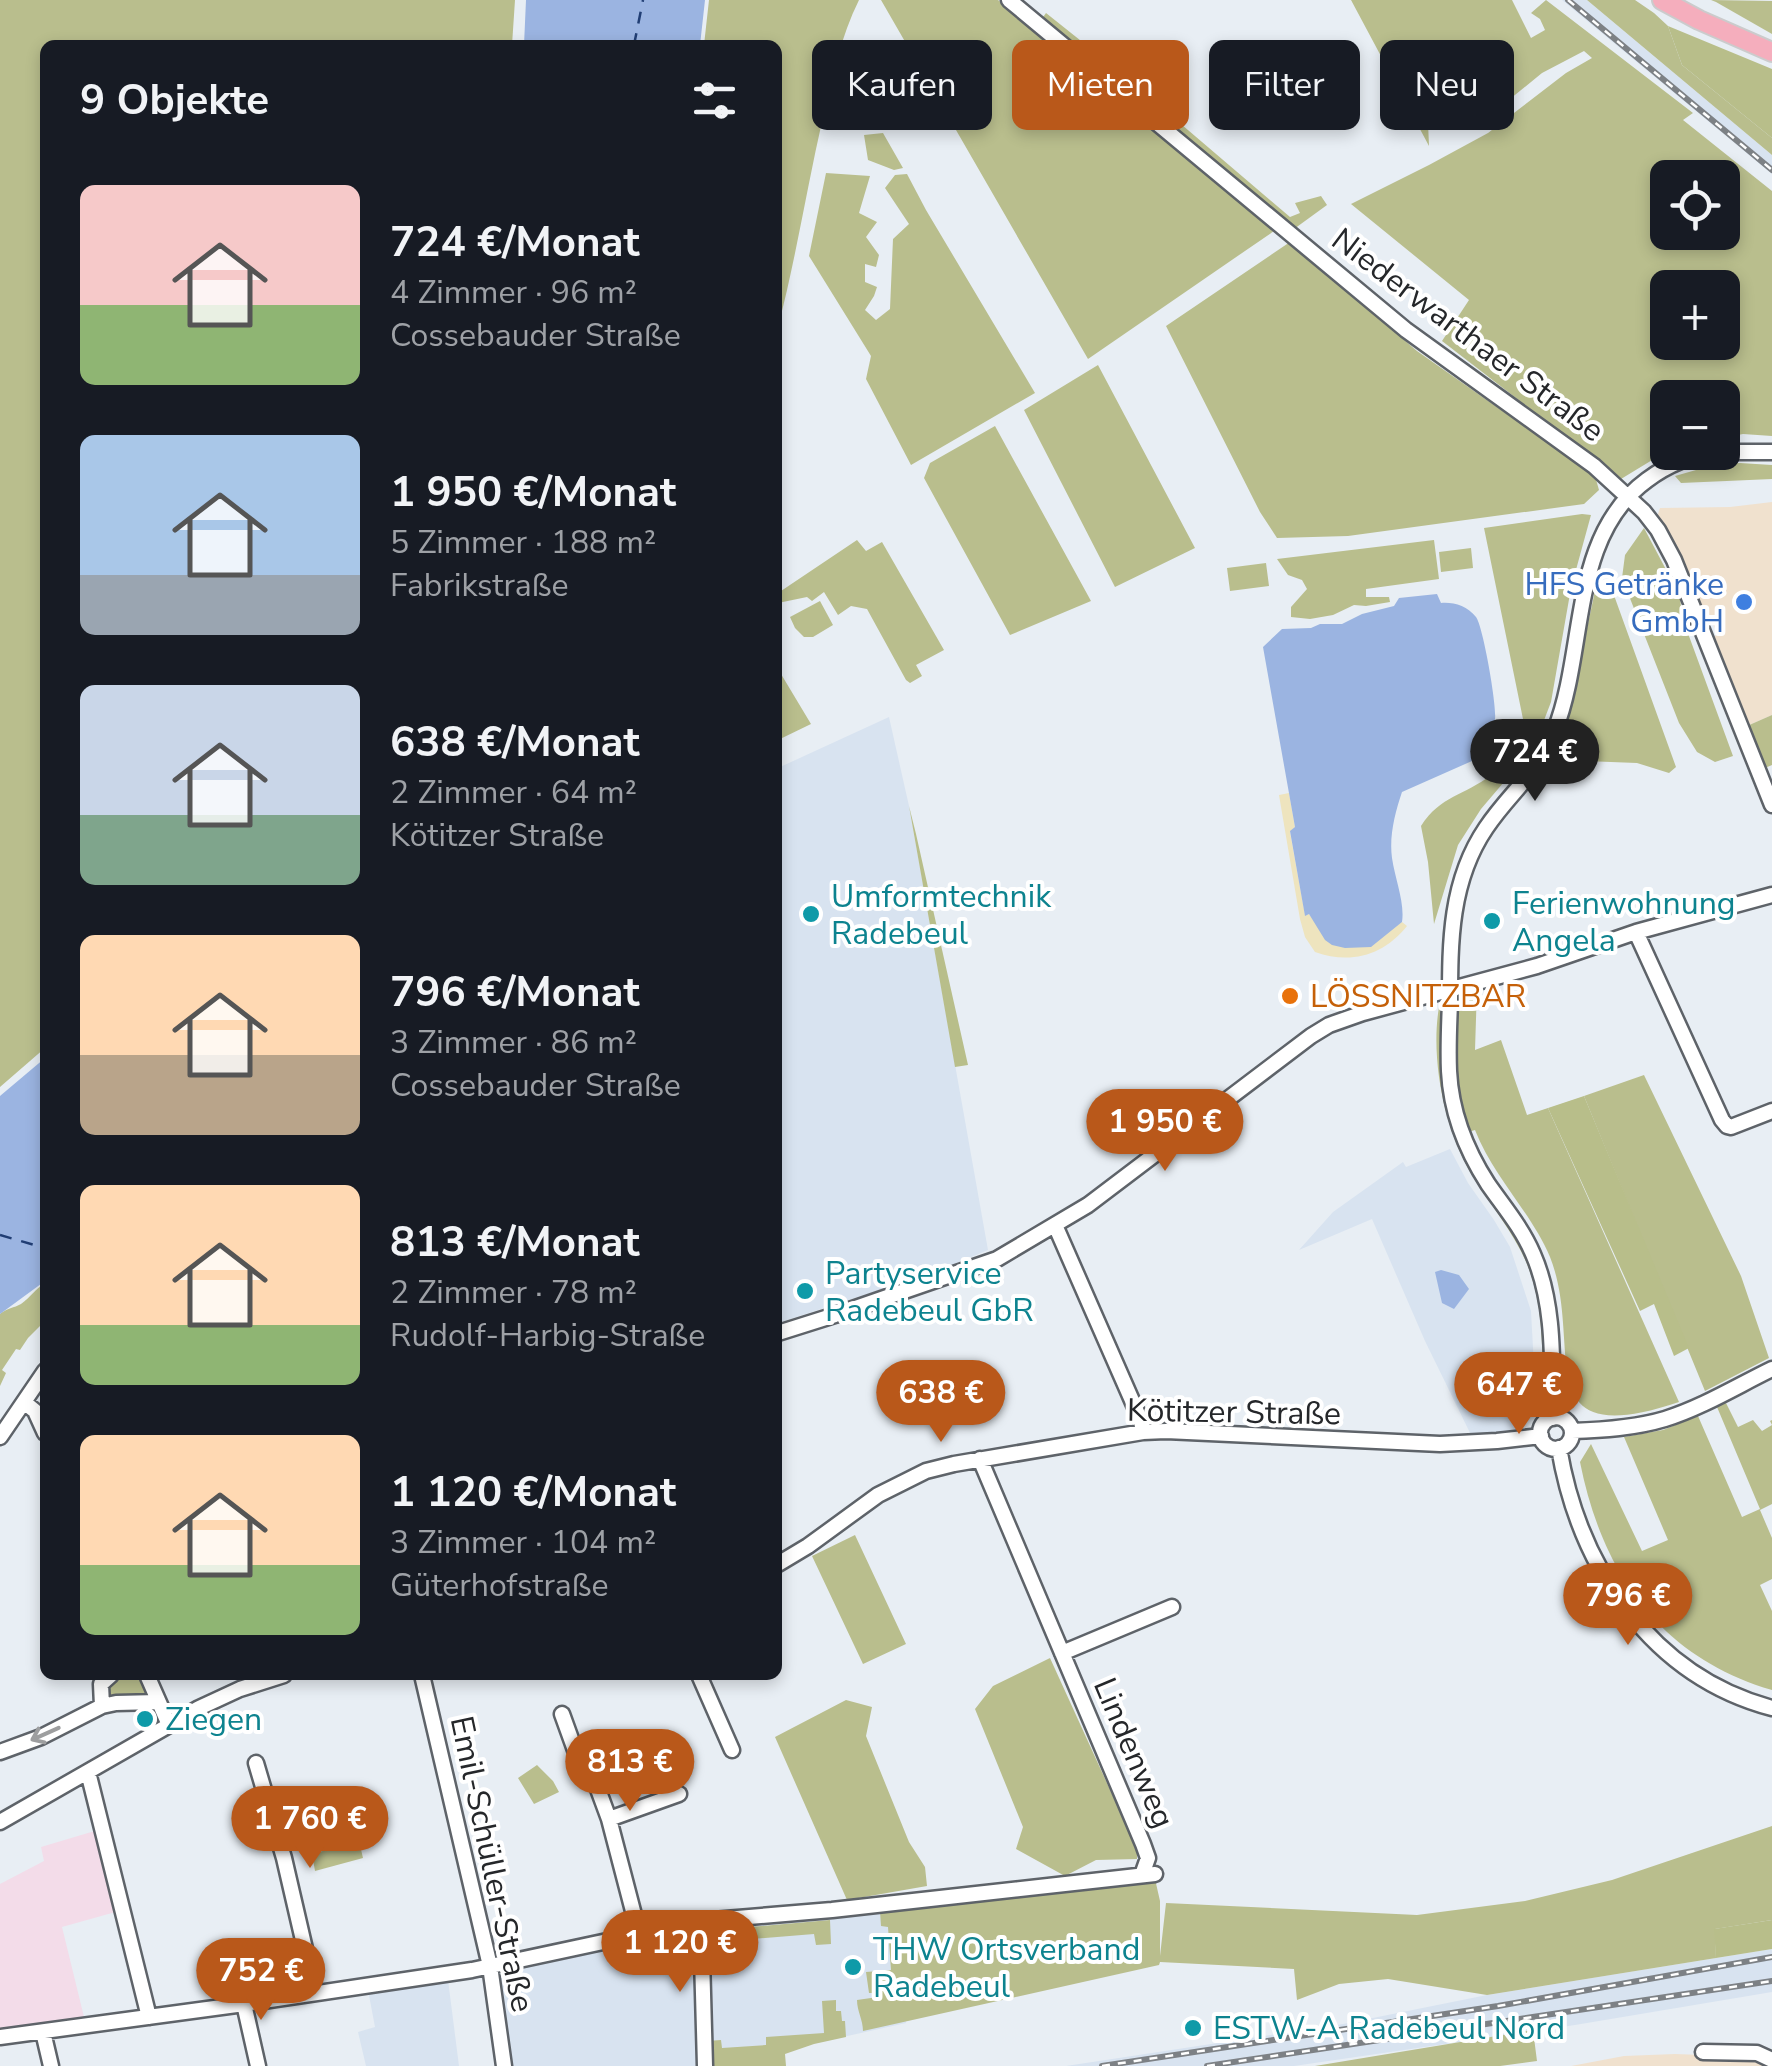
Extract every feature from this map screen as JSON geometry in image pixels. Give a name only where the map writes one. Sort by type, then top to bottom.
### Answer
[{"type":"main road","points":[[1662,0],[1772,52]]},
{"type":"street","name":"Niederwarthaer Straße","points":[[1009,0],[1406,330],[1594,466],[1629,497],[1658,530],[1674,560],[1766,773],[1772,806]]},
{"type":"street","points":[[1740,452],[1772,452]]},
{"type":"street","points":[[1553,1418],[1551,1343],[1540,1273],[1519,1228],[1472,1155],[1456,1115],[1449,1071],[1451,930],[1461,880],[1486,828],[1525,783],[1555,731],[1592,561],[1610,520],[1640,485],[1663,470]]},
{"type":"street","points":[[782,1331],[997,1259],[1088,1205],[1329,1025],[1772,894]]},
{"type":"street","points":[[1636,932],[1727,1126],[1772,1111]]},
{"type":"street","points":[[1055,1225],[1143,1432]]},
{"type":"street","points":[[1572,1432],[1618,1429],[1661,1420],[1772,1369]]},
{"type":"street","points":[[0,1437],[40,1378]]},
{"type":"street","points":[[24,1402],[40,1422]]},
{"type":"street","points":[[1553,1418],[1565,1420],[1572,1432],[1568,1444],[1559,1448],[1548,1446],[1541,1436],[1542,1426],[1553,1418]]},
{"type":"street","name":"Kötitzer Straße","points":[[782,1562],[896,1484],[926,1471],[1143,1432],[1440,1444],[1541,1436]]},
{"type":"street","points":[[1559,1448],[1588,1547],[1628,1614],[1692,1674],[1726,1692],[1772,1708]]},
{"type":"street","name":"Lindenweg","points":[[702,1921],[1148,1874],[1148,1858],[980,1459]]},
{"type":"street","name":"Lindenweg","points":[[1062,1653],[1172,1607]]},
{"type":"street","points":[[102,1706],[101,1684],[105,1680]]},
{"type":"street","points":[[148,1680],[169,1726]]},
{"type":"street","points":[[0,1822],[220,1697],[269,1680]]},
{"type":"street","name":"Emil-Schüller-Straße","points":[[423,1680],[490,1966],[504,2066]]},
{"type":"street","points":[[702,1680],[732,1750]]},
{"type":"street","points":[[0,1752],[54,1731],[102,1706],[158,1702]]},
{"type":"street","points":[[562,1714],[609,1819],[640,1934]]},
{"type":"street","points":[[256,1763],[284,1858],[315,1992]]},
{"type":"street","points":[[88,1772],[150,2017]]},
{"type":"street","points":[[609,1819],[679,1794]]},
{"type":"street","points":[[0,2037],[490,1966],[702,1921],[705,2066]]},
{"type":"street","points":[[244,2004],[258,2066]]},
{"type":"street","points":[[43,2032],[51,2066]]},
{"type":"street","points":[[1702,2052],[1762,2054],[1772,2060]]},
{"type":"shaded area","points":[[1562,0],[1587,0],[1772,155],[1772,174]]},
{"type":"shaded area","points":[[1772,502],[1772,715],[1747,726],[1712,642],[1717,633],[1712,622],[1703,619],[1657,517],[1660,508]]},
{"type":"shaded area","points":[[889,717],[909,806],[988,1250],[938,1271],[782,1322],[782,766]]},
{"type":"shaded area","points":[[1450,1149],[1510,1247],[1531,1311],[1536,1403],[1517,1428],[1504,1433],[1472,1437],[1372,1219],[1299,1250],[1333,1212],[1403,1162],[1406,1167]]},
{"type":"shaded area","points":[[98,1830],[119,1911],[62,1927],[84,2017],[0,2030],[0,1884],[44,1861],[41,1847]]},
{"type":"shaded area","points":[[899,1910],[906,2023],[712,2066],[509,2066],[499,1973],[687,1929]]},
{"type":"shaded area","points":[[1772,1949],[1772,1992],[1575,2025],[1294,2066],[1066,2066],[1343,2024],[1487,1995]]},
{"type":"shaded area","points":[[448,1980],[459,2066],[366,2066],[358,2032],[375,2027],[368,1990]]},
{"type":"shaded area","points":[[1624,2056],[1759,2057],[1772,2066],[1571,2066]]},
{"type":"green space","points":[[0,0],[515,0],[512,40],[40,40],[40,1052],[0,1087]]},
{"type":"green space","points":[[709,0],[859,0],[843,40],[812,40],[812,130],[820,130],[782,310],[782,40],[705,40]]},
{"type":"green space","points":[[881,0],[998,0],[1046,40],[1012,40],[1012,130],[1153,130],[1274,231],[1088,359],[956,130],[992,130],[992,40],[904,40]]},
{"type":"green space","points":[[1351,0],[1512,0],[1531,38],[1545,30],[1540,19],[1531,13],[1546,0],[1693,113],[1683,120],[1733,160],[1650,160],[1650,250],[1740,250],[1740,165],[1772,191],[1772,436],[1740,435],[1740,380],[1650,380],[1650,461],[1621,479],[1442,341],[1469,300],[1351,204],[1492,130],[1514,130],[1514,113],[1592,58],[1584,51],[1542,73],[1514,96],[1514,40],[1380,40],[1380,54]]},
{"type":"green space","points":[[1587,0],[1635,0],[1654,13],[1668,26],[1682,65],[1772,138],[1772,155]]},
{"type":"green space","points":[[1711,0],[1772,1],[1772,34],[1716,2]]},
{"type":"green space","points":[[1046,13],[1080,40],[1065,40],[1041,20]]},
{"type":"green space","points":[[1668,26],[1772,69],[1772,138],[1682,65]]},
{"type":"green space","points":[[1174,130],[1188,130],[1290,217],[1300,213],[1295,203],[1321,196],[1327,205],[1294,229]]},
{"type":"green space","points":[[1420,130],[1428,130],[1429,146]]},
{"type":"green space","points":[[883,133],[903,168],[894,170],[868,160],[864,135]]},
{"type":"green space","points":[[826,173],[870,176],[859,213],[877,222],[866,237],[879,255],[876,267],[865,264],[865,282],[877,287],[865,310],[876,320],[890,309],[893,239],[909,224],[885,188],[895,175],[907,174],[1035,393],[911,465],[866,379],[871,356],[809,256]]},
{"type":"green space","points":[[1290,242],[1417,351],[1595,476],[1599,490],[1584,504],[1348,536],[1277,538],[1260,512],[1166,326]]},
{"type":"green space","points":[[1098,365],[1195,548],[1115,587],[1024,410]]},
{"type":"green space","points":[[995,426],[1091,601],[1010,635],[924,478],[930,463]]},
{"type":"green space","points":[[1740,463],[1772,465],[1772,479],[1681,483],[1675,476],[1696,470],[1740,470]]},
{"type":"green space","points":[[1591,515],[1571,588],[1551,702],[1538,736],[1458,845],[1434,924],[1421,826],[1437,808],[1481,782],[1503,763],[1523,719],[1484,528]]},
{"type":"green space","points":[[1644,528],[1680,596],[1682,617],[1733,756],[1715,762],[1697,752],[1679,723],[1622,578],[1625,555]]},
{"type":"green space","points":[[857,540],[866,551],[882,542],[944,650],[916,665],[922,676],[910,683],[867,609],[851,606],[838,615],[824,592],[812,601],[807,597],[782,602],[782,590]]},
{"type":"green space","points":[[1434,540],[1439,579],[1366,589],[1366,597],[1389,597],[1390,602],[1354,605],[1333,615],[1310,619],[1291,617],[1291,607],[1307,589],[1302,580],[1288,575],[1277,559]]},
{"type":"green space","points":[[1471,548],[1473,568],[1441,572],[1439,552]]},
{"type":"green space","points":[[1266,563],[1269,586],[1230,591],[1227,568]]},
{"type":"green space","points":[[1611,587],[1676,767],[1669,773],[1637,763],[1585,761],[1555,754],[1569,733],[1565,731],[1595,591]]},
{"type":"green space","points":[[820,601],[833,625],[813,637],[804,637],[790,617]]},
{"type":"green space","points":[[782,676],[811,724],[782,738]]},
{"type":"green space","points":[[1772,715],[1772,765],[1765,768],[1747,726]]},
{"type":"green space","points":[[909,806],[916,834],[968,1065],[955,1067]]},
{"type":"green space","points":[[1477,988],[1475,1050],[1501,1040],[1527,1115],[1548,1108],[1679,1402],[1630,1414],[1598,1414],[1579,1402],[1570,1382],[1559,1291],[1550,1257],[1475,1130],[1468,1132],[1463,1116],[1456,1067],[1459,1000],[1464,991]]},
{"type":"green space","points":[[1439,1007],[1444,1080],[1537,1282],[1545,1326],[1547,1402],[1543,1402],[1540,1315],[1533,1281],[1509,1231],[1464,1160],[1448,1118],[1438,1073]]},
{"type":"green space","points":[[1644,1075],[1741,1276],[1769,1358],[1705,1391],[1584,1096]]},
{"type":"green space","points":[[1584,1096],[1689,1348],[1674,1356],[1654,1304],[1640,1311],[1548,1108]]},
{"type":"green space","points":[[40,1287],[40,1326],[20,1350],[16,1349],[2,1370],[6,1373],[0,1386],[0,1314],[21,1304]]},
{"type":"green space","points":[[1726,1403],[1738,1427],[1753,1420],[1762,1431],[1772,1425],[1772,1504],[1760,1510],[1772,1538],[1772,1579],[1760,1585],[1772,1611],[1772,1690],[1732,1675],[1698,1656],[1668,1633],[1642,1605],[1604,1540],[1580,1462],[1591,1444],[1642,1551],[1668,1540],[1624,1437],[1663,1430],[1698,1416],[1742,1517],[1760,1509],[1717,1407]]},
{"type":"green space","points":[[855,1535],[906,1644],[863,1664],[812,1556]]},
{"type":"green space","points":[[1050,1658],[1137,1849],[1137,1859],[1096,1860],[1065,1876],[1016,1849],[1023,1827],[975,1709],[993,1686]]},
{"type":"green space","points":[[114,1680],[140,1680],[146,1694],[112,1698],[107,1686]]},
{"type":"green space","points":[[846,1700],[872,1707],[866,1736],[909,1842],[925,1867],[927,1886],[847,1900],[775,1737]]},
{"type":"green space","points":[[537,1765],[559,1792],[534,1804],[518,1778]]},
{"type":"green space","points":[[1772,1826],[1772,1920],[1715,1929],[1716,1958],[1487,1995],[1388,1979],[1339,1984],[1297,2000],[1294,1969],[1160,1962],[863,2031],[858,2008],[857,2000],[878,1997],[877,1993],[869,1993],[866,1972],[891,1970],[888,1927],[881,1926],[880,1911],[1155,1879],[1160,1901],[1160,1956],[1166,1903],[1417,1915],[1525,1901],[1612,1880]]},
{"type":"green space","points":[[359,1841],[363,1858],[315,1871],[312,1854]]},
{"type":"green space","points":[[830,1920],[831,1944],[816,1945],[814,1934],[752,1939],[750,1927]]},
{"type":"green space","points":[[1772,1920],[1772,1949],[1716,1958],[1714,1929]]},
{"type":"green space","points":[[836,2000],[836,2011],[841,2011],[845,2021],[846,2037],[785,2054],[786,2066],[708,2066],[707,2041],[721,2040],[722,2048],[766,2045],[766,2037],[824,2033],[822,2001]]},
{"type":"green space","points":[[1533,2030],[1537,2061],[1500,2066],[1315,2066]]},
{"type":"sand","points":[[1289,793],[1295,827],[1290,832],[1305,915],[1309,914],[1318,927],[1392,928],[1402,922],[1407,926],[1388,944],[1366,955],[1341,958],[1315,952],[1305,937],[1279,795]]},
{"type":"water","points":[[526,0],[705,0],[701,40],[524,40]]},
{"type":"water","points":[[1437,594],[1441,603],[1464,607],[1479,623],[1494,699],[1492,734],[1481,757],[1402,792],[1391,850],[1402,922],[1371,947],[1332,945],[1309,914],[1305,916],[1290,831],[1295,827],[1263,647],[1282,629],[1342,624],[1394,606],[1399,598]]},
{"type":"water","points":[[40,1062],[40,1285],[0,1314],[0,1096]]},
{"type":"water","points":[[1435,1272],[1459,1275],[1469,1289],[1454,1309],[1442,1303]]},
{"type":"ferry route","points":[[635,40],[643,0]]},
{"type":"ferry route","points":[[0,1235],[40,1247]]},
{"type":"railway","points":[[1568,0],[1772,170]]},
{"type":"railway","points":[[1102,2066],[1498,2006],[1772,1957]]},
{"type":"railway","points":[[1207,2066],[1772,1981]]},
{"type":"place","name":"HFS Getränke GmbH","points":[[1744,602]]},
{"type":"place","name":"Umformtechnik Radebeul","points":[[811,914]]},
{"type":"place","name":"Ferienwohnung Angela","points":[[1492,921]]},
{"type":"place","name":"LÖSSNITZBAR","points":[[1290,996]]},
{"type":"place","name":"Partyservice Radebeul GbR","points":[[805,1291]]},
{"type":"place","name":"Ziegen","points":[[145,1719]]},
{"type":"place","name":"THW Ortsverband Radebeul","points":[[853,1967]]},
{"type":"place","name":"ESTW-A Radebeul Nord","points":[[1193,2028]]}]
